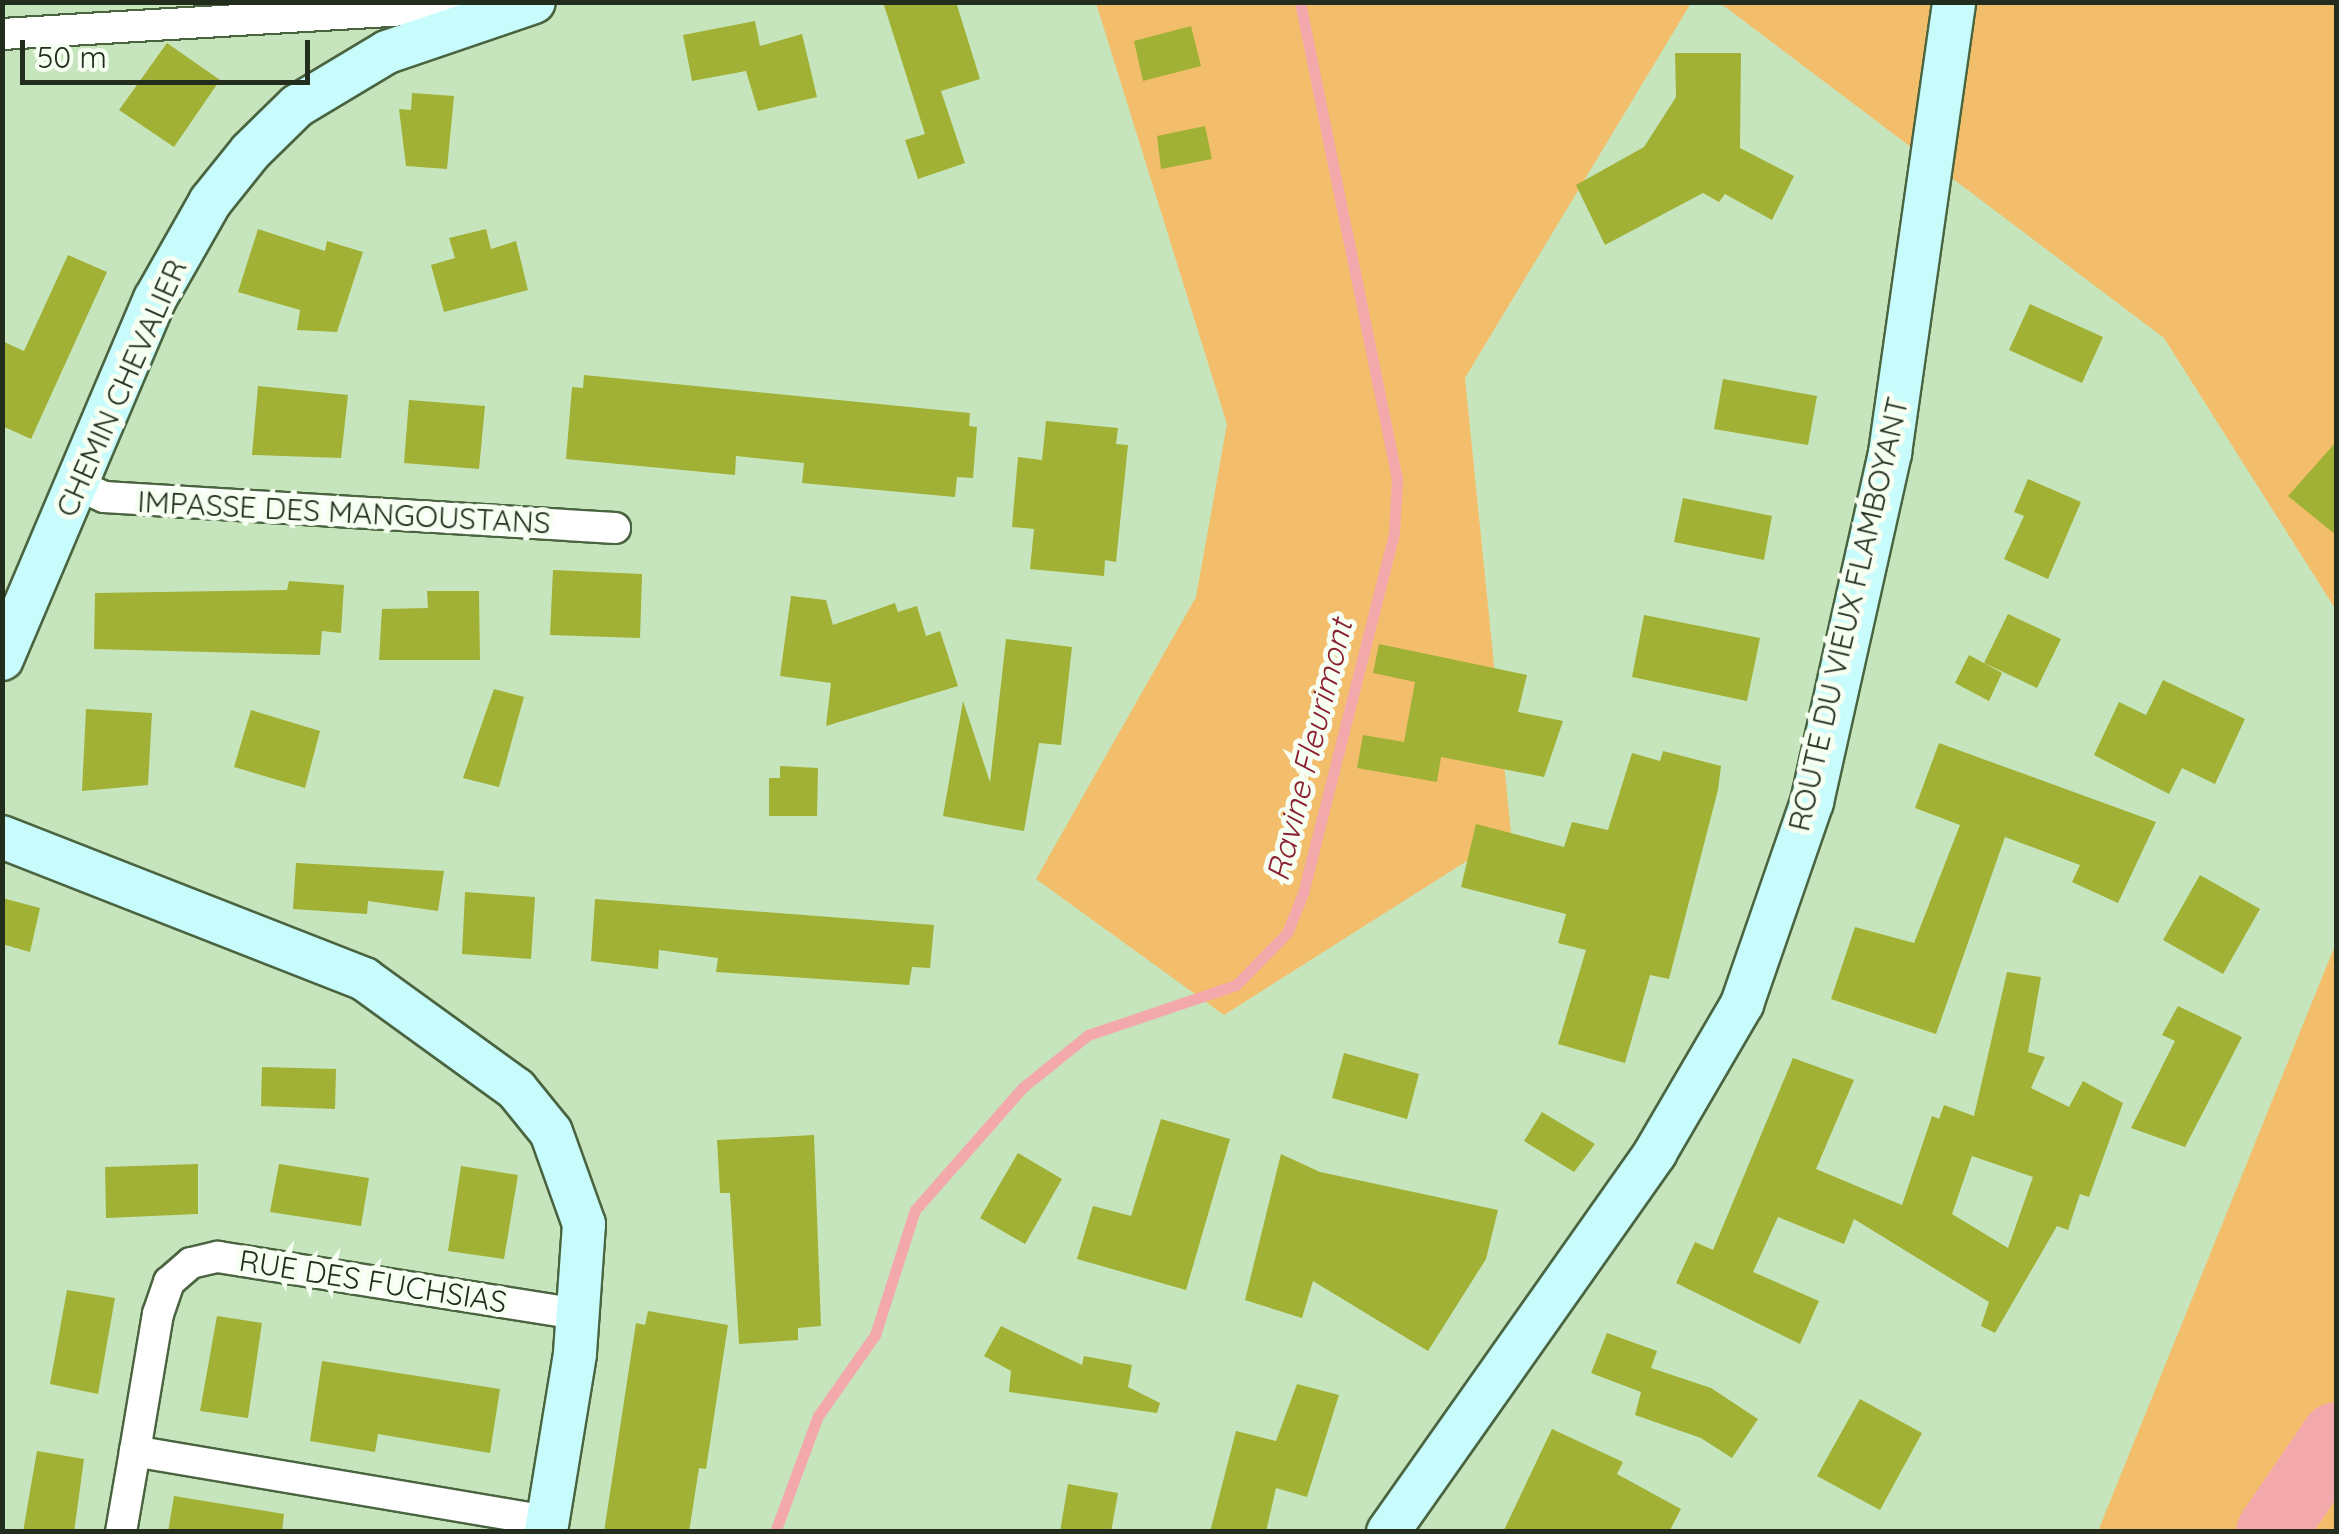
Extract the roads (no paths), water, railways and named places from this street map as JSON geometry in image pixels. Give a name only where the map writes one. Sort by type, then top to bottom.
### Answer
[{"type":"street","points":[[2,34],[534,2]]},
{"type":"street","name":"CHEMIN CHEVALIER","points":[[2,659],[155,300],[210,202],[272,127],[387,52],[534,2]]},
{"type":"street","name":"ROUTE DU VIEUX FLAMBOYANT","points":[[1388,1532],[1655,1152],[1742,1004],[1812,802],[1890,453],[1954,2]]},
{"type":"street","name":"IMPASSE DES MANGOUSTANS","points":[[76,484],[104,497],[615,528]]},
{"type":"street","points":[[2,838],[364,978],[516,1089],[552,1132],[584,1224],[578,1314],[546,1526],[134,1451]]},
{"type":"street","name":"RUE DES FUCHSIAS","points":[[121,1532],[158,1314],[169,1282],[191,1263],[218,1257],[578,1314]]},
{"type":"waterway","name":"Ravine Fleurimont","points":[[775,1532],[818,1416],[875,1335],[915,1210],[1022,1088],[1088,1035],[1236,985],[1287,933],[1303,893],[1394,533],[1397,479],[1300,2]]},
{"type":"waterway","points":[[2271,1532],[2336,1437]]}]
